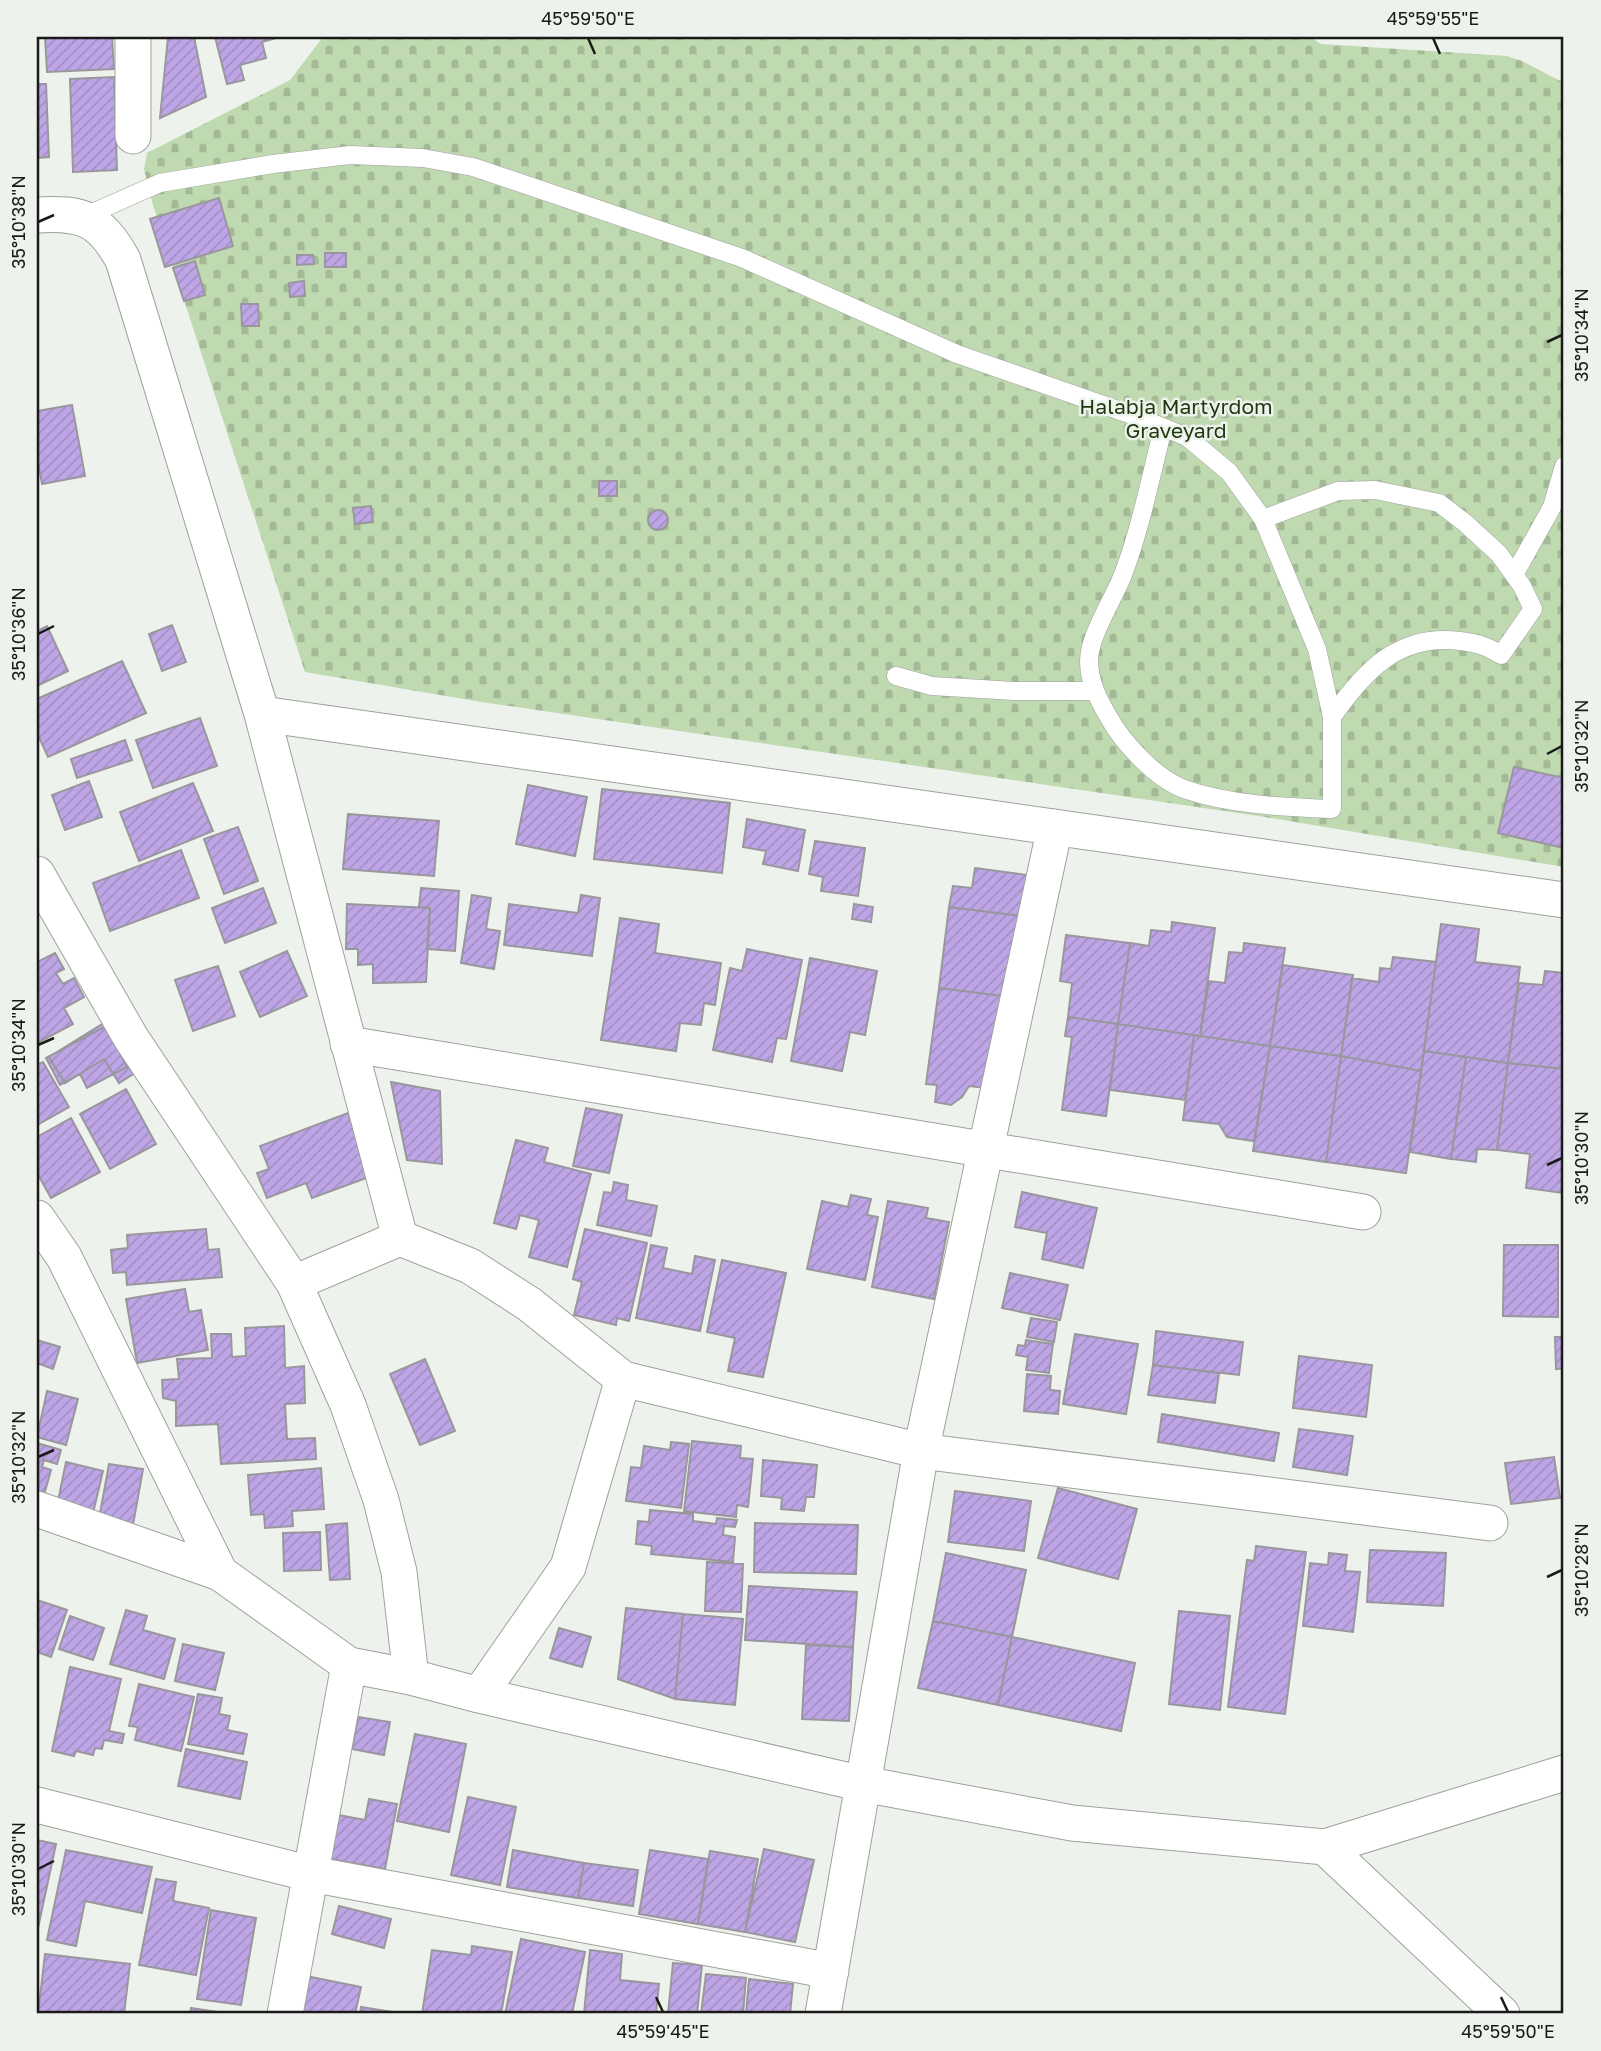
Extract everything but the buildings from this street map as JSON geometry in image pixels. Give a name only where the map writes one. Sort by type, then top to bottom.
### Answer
[{"type":"street","points":[[133,37],[133,136]]},
{"type":"street","points":[[37,215],[64,213],[83,217],[114,243],[123,260],[262,714],[400,1238]]},
{"type":"street","points":[[262,714],[1564,900]]},
{"type":"street","points":[[823,2014],[921,1451],[1055,827]]},
{"type":"street","points":[[37,874],[131,1038],[294,1283],[348,1405],[381,1500],[399,1572],[411,1677]]},
{"type":"street","points":[[348,1044],[1363,1212]]},
{"type":"street","points":[[37,1218],[64,1257],[220,1573]]},
{"type":"street","points":[[294,1283],[400,1238],[470,1266],[529,1304],[622,1378],[921,1451],[1490,1523]]},
{"type":"street","points":[[478,1695],[568,1567],[622,1378]]},
{"type":"street","points":[[37,1509],[220,1573],[349,1665],[411,1677],[478,1695],[863,1783],[1072,1823],[1325,1847],[1564,1773]]},
{"type":"street","points":[[285,2014],[349,1665]]},
{"type":"street","points":[[37,1805],[310,1874],[831,1971]]},
{"type":"street","points":[[1325,1847],[1502,2014]]},
{"type":"lane","points":[[83,217],[160,183],[272,164],[349,155],[423,158],[473,167],[742,257],[957,354],[1163,428],[1187,437],[1228,472],[1263,519],[1317,649],[1332,717],[1332,809],[1224,799],[1182,788],[1148,765],[1124,739],[1094,691],[1089,660],[1101,621],[1124,573],[1163,428]]},
{"type":"lane","points":[[1514,575],[1552,506],[1564,466]]},
{"type":"lane","points":[[1263,519],[1338,491],[1375,490],[1439,503],[1499,554],[1533,609],[1501,655],[1485,644],[1440,638],[1406,646],[1376,664],[1353,687],[1332,717]]},
{"type":"lane","points":[[896,676],[932,686],[1014,691],[1094,691]]},
{"type":"green space","name":"Halabja Martyrdom Graveyard","points":[[323,37],[1310,37],[1321,44],[1507,56],[1564,83],[1564,867],[1265,817],[475,701],[305,672],[153,205],[144,169],[147,153],[290,80]]}]
